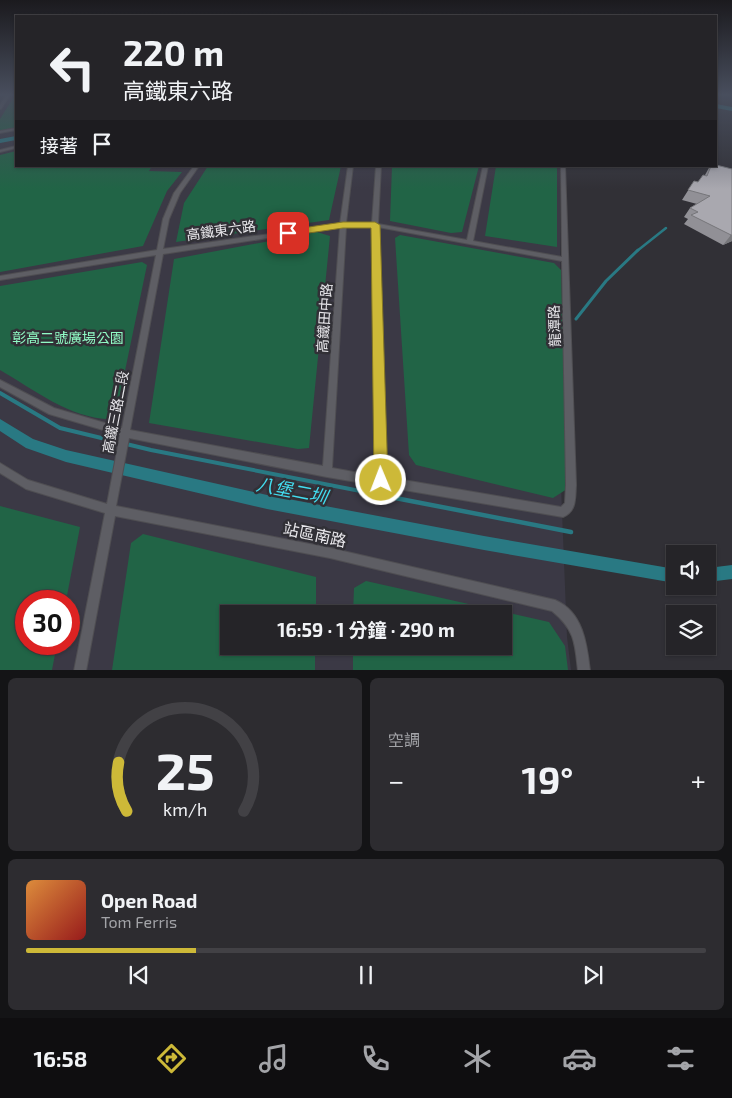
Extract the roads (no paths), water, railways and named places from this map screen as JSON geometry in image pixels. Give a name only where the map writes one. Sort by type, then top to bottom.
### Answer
[{"type":"street","points":[[0,132],[15,129]]},
{"type":"street","points":[[0,151],[15,147]]},
{"type":"street","name":"高鐵三路二段","points":[[80,670],[166,219],[177,193],[197,167]]},
{"type":"street","name":"高鐵田中路","points":[[327,472],[343,225],[351,167]]},
{"type":"street","points":[[0,383],[52,411],[126,433],[327,472],[381,480],[375,225],[379,167]]},
{"type":"street","points":[[470,242],[486,167]]},
{"type":"street","name":"龍潭路","points":[[381,480],[563,512],[570,505],[563,167]]},
{"type":"street","name":"高鐵東六路","points":[[0,278],[343,225],[375,225],[564,259]]},
{"type":"street","name":"站區南路","points":[[0,468],[26,484],[110,510],[330,553],[555,606],[567,615],[580,636],[584,670]]},
{"type":"waterway","points":[[0,141],[15,138]]},
{"type":"waterway","points":[[637,251],[666,228]]},
{"type":"waterway","points":[[576,319],[606,281],[638,250]]},
{"type":"waterway","points":[[0,393],[60,428],[151,450],[396,498]]},
{"type":"waterway","name":"八堡二圳","points":[[0,424],[30,444],[66,456],[267,502],[484,543],[666,574]]},
{"type":"waterway","points":[[390,497],[571,532]]},
{"type":"waterway","name":"八堡二圳","points":[[716,574],[732,572]]},
{"type":"park label","name":"彰高二號廣場公園","points":[[68,337]]}]
